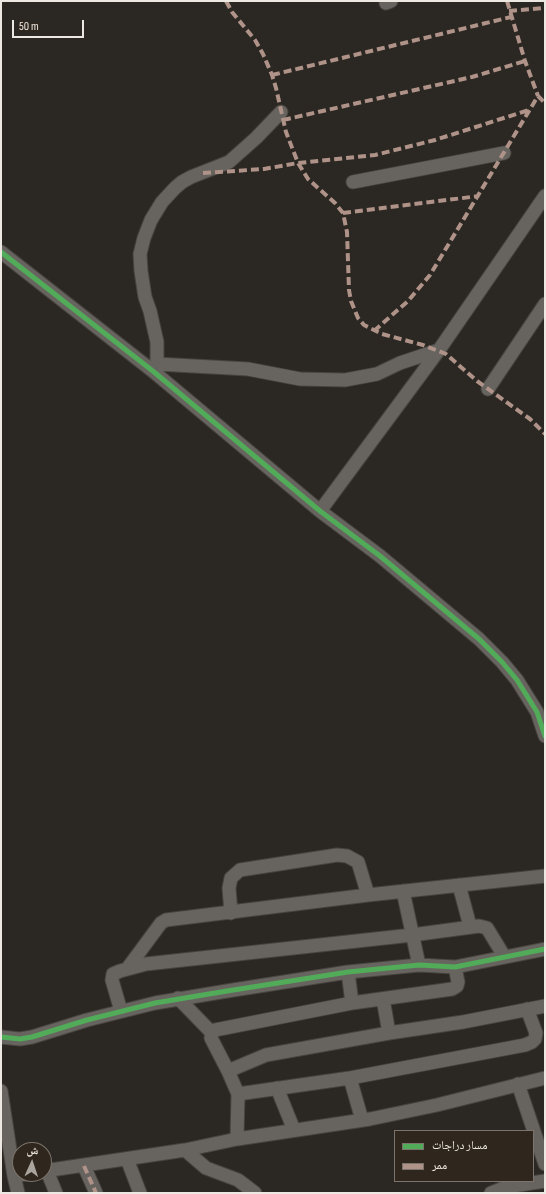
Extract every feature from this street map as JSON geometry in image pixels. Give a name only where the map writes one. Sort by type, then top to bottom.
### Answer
[{"type":"street","points":[[156,368],[157,342],[150,311],[145,297],[140,254],[151,220],[162,202],[178,185],[191,177],[229,162],[256,138],[281,112]]},
{"type":"street","points":[[353,182],[504,153]]},
{"type":"street","points":[[320,512],[439,350],[545,196]]},
{"type":"street","points":[[1,252],[156,368],[320,512],[380,556],[479,639],[502,662],[517,680],[537,712],[545,736]]},
{"type":"street","points":[[488,389],[545,304]]},
{"type":"street","points":[[156,368],[248,369],[300,379],[345,380],[376,374],[400,362],[439,350]]},
{"type":"street","points":[[231,913],[229,888],[231,878],[240,870],[337,855],[347,856],[358,862],[368,895]]},
{"type":"street","points":[[127,969],[161,923],[166,920],[459,884],[545,876]]},
{"type":"street","points":[[459,884],[470,926]]},
{"type":"street","points":[[403,891],[419,965]]},
{"type":"street","points":[[121,1011],[112,976],[113,974],[127,969],[154,963],[412,935],[470,926],[487,928],[504,956]]},
{"type":"street","points":[[1,1037],[20,1039],[32,1037],[121,1011],[178,998],[348,972],[419,965],[455,967],[545,949]]},
{"type":"street","points":[[237,1139],[238,1094],[211,1038],[212,1033],[215,1030],[352,1003],[452,989],[457,986],[458,982],[455,967]]},
{"type":"street","points":[[348,972],[352,1003]]},
{"type":"street","points":[[178,998],[212,1033]]},
{"type":"street","points":[[384,999],[389,1033]]},
{"type":"street","points":[[228,1071],[266,1056],[389,1033],[463,1022],[545,1006]]},
{"type":"street","points":[[238,1094],[350,1078],[532,1042],[535,1039],[536,1034],[527,1009]]},
{"type":"street","points":[[350,1078],[362,1120]]},
{"type":"street","points":[[52,1170],[185,1150],[237,1139],[362,1120],[437,1105],[545,1078]]},
{"type":"street","points":[[518,1084],[534,1130]]},
{"type":"street","points":[[277,1088],[294,1130]]},
{"type":"street","points":[[1,1092],[4,1136],[12,1156]]},
{"type":"street","points":[[534,1131],[545,1164]]},
{"type":"street","points":[[185,1150],[206,1168],[238,1180],[255,1193]]},
{"type":"street","points":[[127,1159],[140,1193]]},
{"type":"street","points":[[84,1166],[96,1193]]},
{"type":"street","points":[[495,1192],[512,1186],[545,1181]]},
{"type":"street","points":[[18,1193],[19,1182]]},
{"type":"street","points":[[50,1182],[56,1193]]},
{"type":"marked path","points":[[226,1],[232,12],[255,40],[263,54],[272,75],[286,132],[298,163],[308,179],[335,203],[343,213],[347,232],[349,290],[351,301],[358,318],[364,325],[382,334],[423,345],[446,354],[477,381],[530,419],[545,434]]},
{"type":"marked path","points":[[507,1],[525,61],[538,96]]},
{"type":"marked path","points":[[509,11],[545,8]]},
{"type":"marked path","points":[[272,75],[511,17]]},
{"type":"marked path","points":[[283,120],[472,77],[525,61]]},
{"type":"marked path","points":[[374,331],[408,301],[430,275],[538,96],[545,103]]},
{"type":"marked path","points":[[203,173],[264,169],[298,163],[375,155],[435,140],[529,110]]},
{"type":"marked path","points":[[343,213],[479,196]]},
{"type":"marked path","points":[[84,1166],[96,1193]]},
{"type":"cycle path","points":[[1,252],[154,372],[320,511],[380,556],[479,639],[502,662],[517,680],[537,712],[545,736]]},
{"type":"cycle path","points":[[1,1037],[20,1039],[32,1037],[87,1020],[155,1003],[227,991],[348,972],[419,965],[455,967],[545,949]]}]
